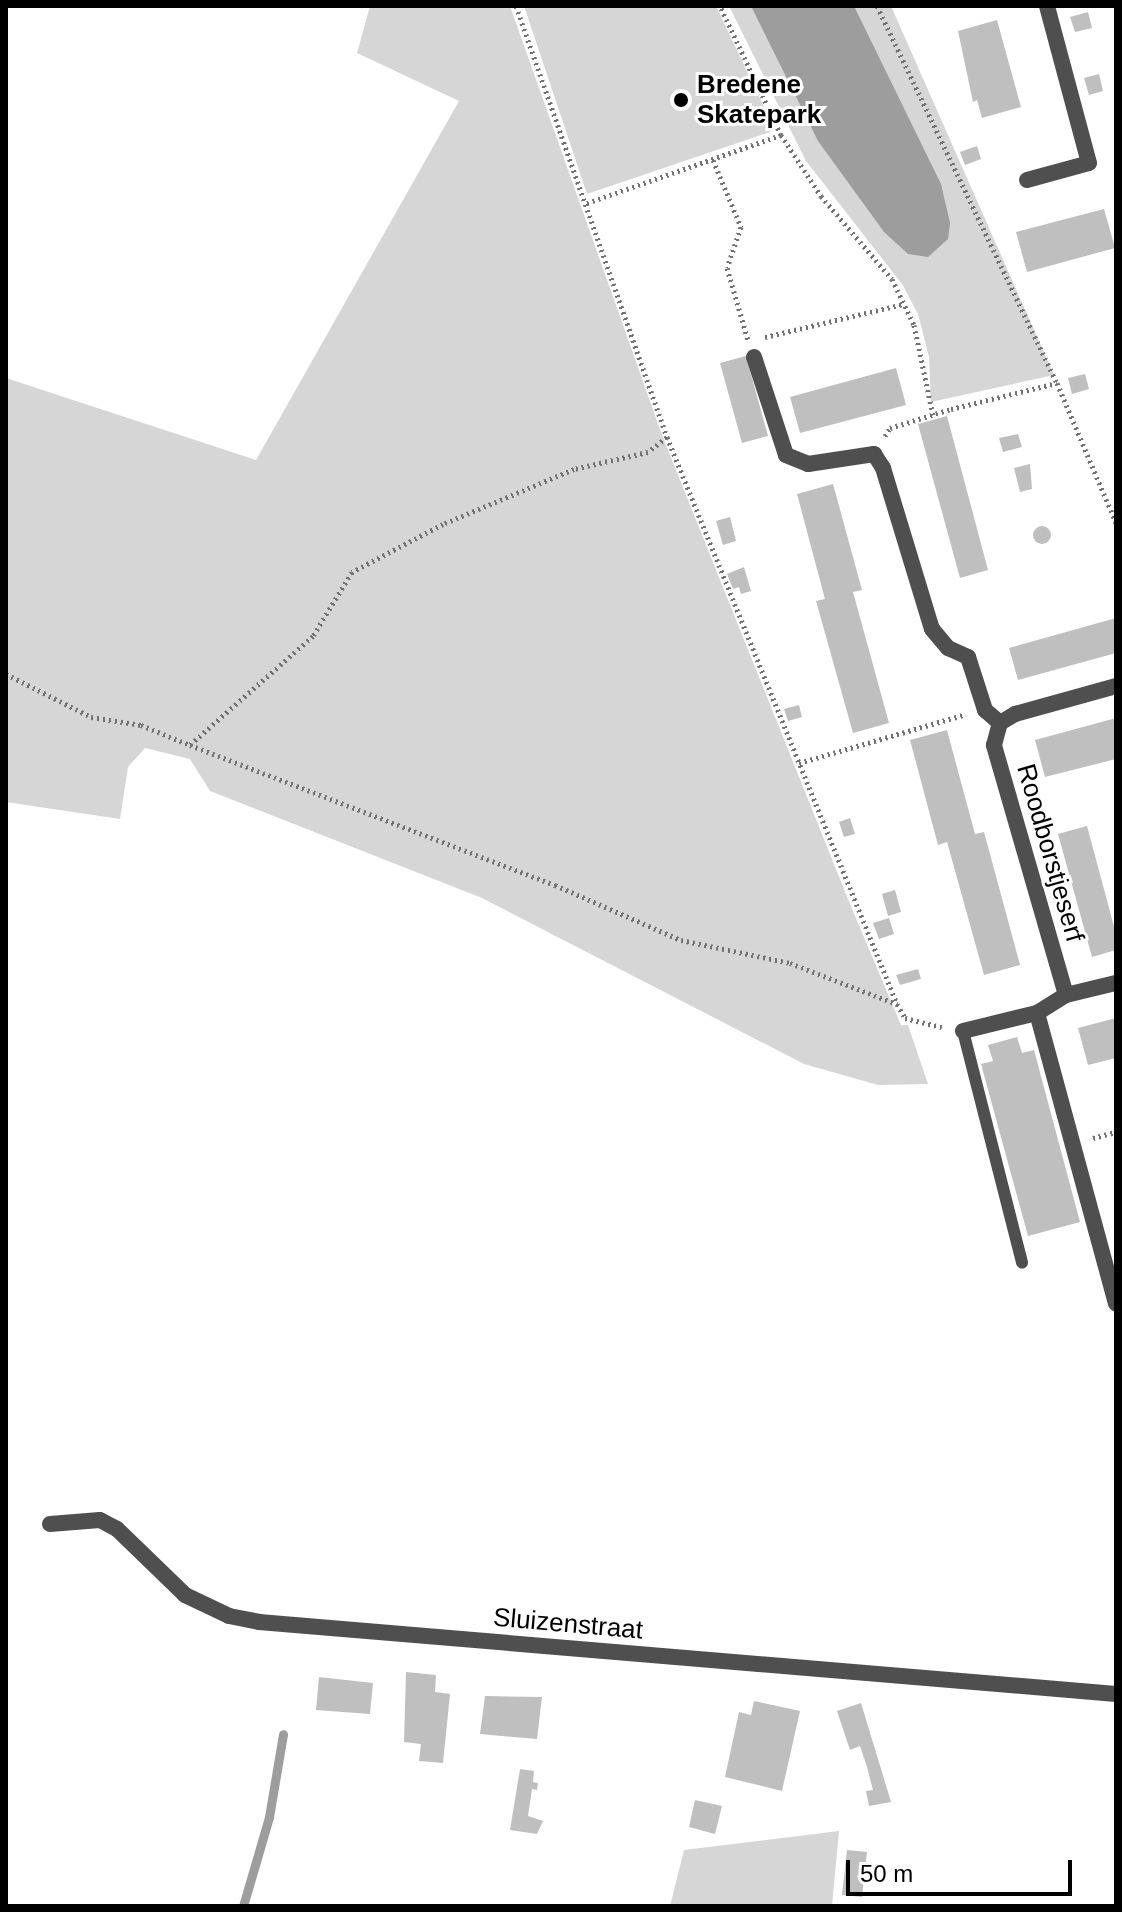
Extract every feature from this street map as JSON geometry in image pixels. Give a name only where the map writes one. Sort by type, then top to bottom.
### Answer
[{"type":"street","points":[[1027,180],[1089,163],[1047,6]]},
{"type":"street","points":[[751,349],[786,455],[808,464],[874,454],[883,468],[932,629],[948,648],[968,657],[985,710],[1000,723],[1116,686]]},
{"type":"street","name":"Roodborstjeserf","points":[[1000,723],[994,745],[1066,995]]},
{"type":"street","points":[[963,1031],[1037,1013],[1066,995],[1116,983]]},
{"type":"street","points":[[1037,1013],[1116,1303]]},
{"type":"street","name":"Sluizenstraat","points":[[50,1524],[100,1520],[117,1529],[185,1595],[229,1616],[259,1622],[1116,1694]]},
{"type":"lane","points":[[963,1031],[1022,1263]]},
{"type":"path","points":[[516,6],[667,437],[897,1004],[914,1022],[963,1031]]},
{"type":"path","points":[[720,6],[781,135],[821,196],[892,279],[914,325],[933,415]]},
{"type":"path","points":[[877,6],[1057,383],[1116,523]]},
{"type":"path","points":[[587,203],[781,135]]},
{"type":"path","points":[[713,160],[741,227],[727,268],[751,349],[904,304]]},
{"type":"path","points":[[874,454],[890,428],[1057,383]]},
{"type":"path","points":[[190,745],[313,636],[352,572],[457,518],[574,469],[648,452],[667,437]]},
{"type":"path","points":[[6,674],[91,717],[141,725],[555,885],[681,940],[805,967],[897,1004]]},
{"type":"path","points":[[799,763],[985,710]]},
{"type":"shaded area","points":[[370,6],[510,6],[662,435],[850,904],[901,1025],[908,1025],[928,1084],[878,1085],[804,1064],[482,898],[210,791],[190,759],[145,748],[128,767],[120,819],[6,802],[6,378],[256,460],[459,101],[357,53]]},
{"type":"shaded area","points":[[524,6],[716,6],[773,126],[770,132],[587,194]]},
{"type":"shaded area","points":[[729,6],[891,6],[1054,375],[931,402],[929,357],[918,314],[902,284],[806,161]]},
{"type":"shaded area","points":[[751,6],[854,6],[941,184],[950,223],[948,239],[928,257],[908,254],[884,232],[818,141]]},
{"type":"shaded area","points":[[839,1831],[832,1906],[670,1906],[684,1850]]},
{"type":"building","points":[[1088,12],[1092,28],[1075,32],[1070,17]]},
{"type":"building","points":[[997,20],[1021,107],[982,118],[977,100],[973,102],[958,31]]},
{"type":"building","points":[[1099,74],[1103,91],[1089,95],[1084,78]]},
{"type":"building","points":[[977,146],[981,159],[965,165],[960,152]]},
{"type":"building","points":[[1104,209],[1115,248],[1027,272],[1016,232]]},
{"type":"building","points":[[746,356],[768,436],[742,443],[720,363]]},
{"type":"building","points":[[896,368],[906,405],[800,433],[790,397]]},
{"type":"building","points":[[1085,374],[1089,389],[1072,394],[1068,378]]},
{"type":"building","points":[[947,416],[988,570],[960,578],[918,424]]},
{"type":"building","points":[[1018,434],[1022,447],[1003,452],[999,438]]},
{"type":"building","points":[[1030,464],[1032,489],[1020,492],[1014,468]]},
{"type":"building","points":[[833,484],[862,590],[853,592],[889,723],[853,733],[816,601],[825,599],[797,494]]},
{"type":"building","points":[[730,517],[736,541],[723,545],[716,521]]},
{"type":"building","points":[[1042,526],[1051,535],[1042,544],[1033,535]]},
{"type":"building","points":[[744,567],[751,591],[741,594],[739,587],[733,589],[727,574]]},
{"type":"building","points":[[1116,618],[1116,653],[1018,680],[1009,648]]},
{"type":"building","points":[[799,705],[802,717],[788,721],[784,709]]},
{"type":"building","points":[[1116,718],[1116,759],[1045,777],[1035,740]]},
{"type":"building","points":[[947,730],[975,834],[984,832],[1020,965],[984,975],[947,842],[938,845],[910,740]]},
{"type":"building","points":[[850,818],[855,834],[844,837],[839,822]]},
{"type":"building","points":[[1087,826],[1116,934],[1116,950],[1092,957],[1058,834]]},
{"type":"building","points":[[895,890],[901,912],[888,916],[882,894]]},
{"type":"building","points":[[889,918],[894,934],[879,939],[873,923]]},
{"type":"building","points":[[918,969],[921,979],[900,985],[896,975]]},
{"type":"building","points":[[1116,1018],[1116,1058],[1088,1065],[1078,1028]]},
{"type":"building","points":[[1017,1037],[1022,1053],[1034,1050],[1080,1222],[1028,1236],[981,1064],[993,1061],[988,1045]]},
{"type":"building","points":[[406,1672],[436,1675],[435,1692],[450,1694],[443,1763],[419,1761],[421,1744],[404,1742]]},
{"type":"building","points":[[319,1677],[373,1683],[370,1714],[316,1710]]},
{"type":"building","points":[[485,1696],[542,1697],[537,1739],[480,1734]]},
{"type":"building","points":[[754,1701],[800,1711],[782,1791],[725,1777],[739,1712],[751,1715]]},
{"type":"building","points":[[861,1703],[891,1802],[869,1806],[866,1791],[873,1790],[860,1746],[850,1750],[837,1711]]},
{"type":"building","points":[[520,1769],[534,1771],[533,1782],[538,1783],[537,1790],[532,1789],[528,1816],[543,1821],[537,1834],[510,1830]]},
{"type":"building","points":[[695,1800],[722,1806],[715,1834],[689,1827]]},
{"type":"building","points":[[847,1850],[867,1852],[862,1897],[842,1895]]},
{"type":"waterway","points":[[243,1906],[269,1817],[283,1734]]},
{"type":"place","name":"Bredene Skatepark","points":[[681,100]]}]
